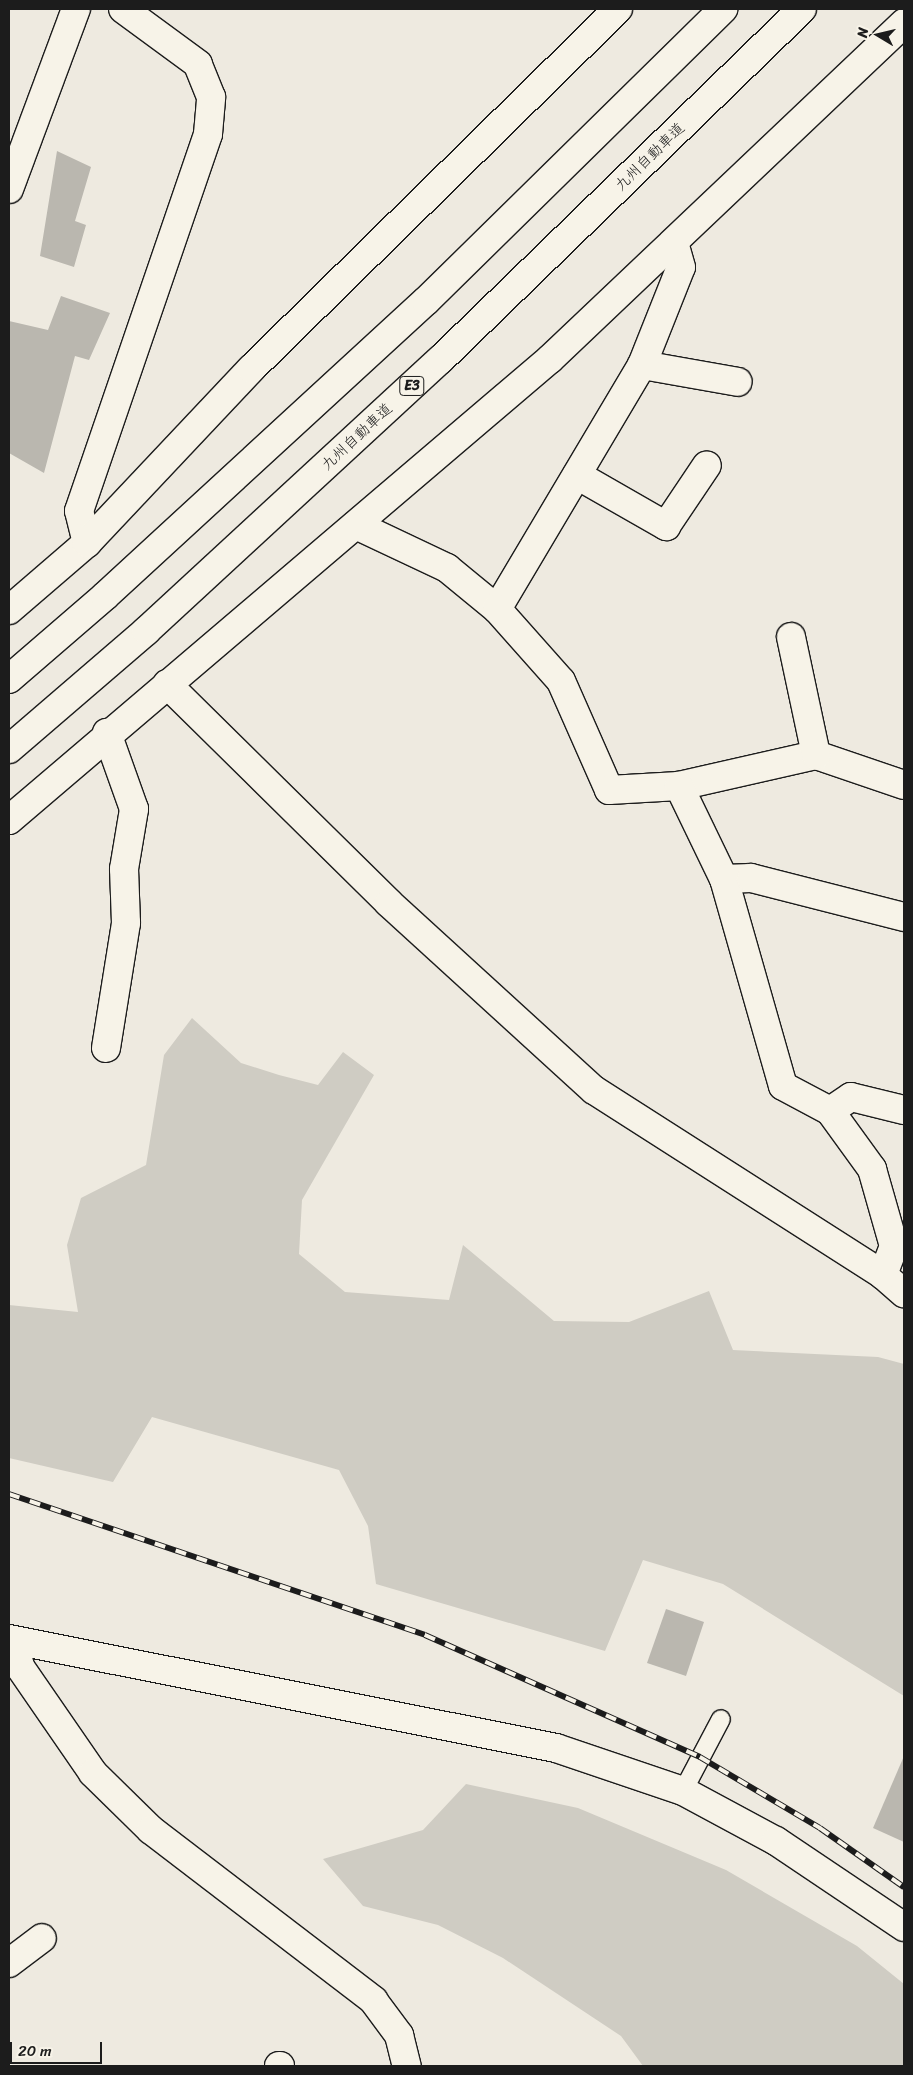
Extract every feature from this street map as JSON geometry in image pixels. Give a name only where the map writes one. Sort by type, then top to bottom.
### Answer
[{"type":"main road","points":[[9,189],[76,9]]},
{"type":"main road","points":[[87,543],[79,512],[208,134],[211,97],[198,64],[123,9]]},
{"type":"main road","points":[[9,610],[87,543],[252,369],[618,9]]},
{"type":"main road","points":[[9,679],[106,596],[426,301],[723,9]]},
{"type":"main road","name":"九州自動車道","points":[[9,749],[146,631],[440,360],[802,9]]},
{"type":"main road","points":[[9,820],[107,733],[356,525],[550,359],[904,23]]},
{"type":"main road","points":[[497,609],[642,365],[681,268],[674,243]]},
{"type":"main road","points":[[642,365],[738,382]]},
{"type":"main road","points":[[577,475],[666,526],[707,464]]},
{"type":"main road","points":[[356,525],[447,568],[497,609],[561,681],[609,790],[679,786],[816,755],[904,785]]},
{"type":"main road","points":[[791,638],[816,755]]},
{"type":"main road","points":[[167,684],[389,903],[594,1090],[883,1274],[904,1293]]},
{"type":"main road","points":[[106,1048],[126,923],[124,870],[134,809],[107,733]]},
{"type":"main road","points":[[679,786],[724,879],[782,1086],[830,1111],[872,1169],[894,1246],[883,1274]]},
{"type":"main road","points":[[724,879],[751,878],[904,917]]},
{"type":"main road","points":[[830,1111],[852,1097],[904,1110]]},
{"type":"main road","points":[[407,2066],[399,2035],[373,2000],[150,1830],[93,1773],[20,1667],[11,1640],[556,1748],[684,1791],[776,1841],[904,1927]]},
{"type":"main road","points":[[9,1963],[42,1938]]},
{"type":"lane","points":[[684,1791],[721,1719]]},
{"type":"shaded area","points":[[192,1018],[241,1063],[279,1075],[318,1085],[343,1052],[374,1075],[302,1200],[299,1254],[345,1292],[449,1300],[463,1245],[554,1321],[629,1322],[709,1291],[733,1350],[878,1357],[904,1364],[904,1696],[723,1584],[643,1560],[605,1651],[376,1584],[368,1526],[339,1470],[152,1417],[113,1482],[9,1458],[9,1305],[78,1312],[67,1245],[81,1198],[146,1165],[164,1055]]},
{"type":"shaded area","points":[[466,1784],[578,1808],[726,1870],[857,1946],[904,1984],[904,2066],[643,2066],[621,2036],[503,1958],[438,1925],[363,1906],[323,1859],[423,1830]]},
{"type":"building","points":[[57,151],[91,167],[75,221],[86,225],[74,267],[40,256]]},
{"type":"building","points":[[61,296],[110,313],[89,360],[75,356],[44,473],[9,453],[9,321],[48,330]]},
{"type":"building","points":[[666,1609],[704,1622],[686,1676],[647,1663]]},
{"type":"building","points":[[904,1756],[904,1842],[873,1828]]},
{"type":"railway","points":[[9,1494],[425,1635],[700,1757],[820,1828],[904,1887]]}]
